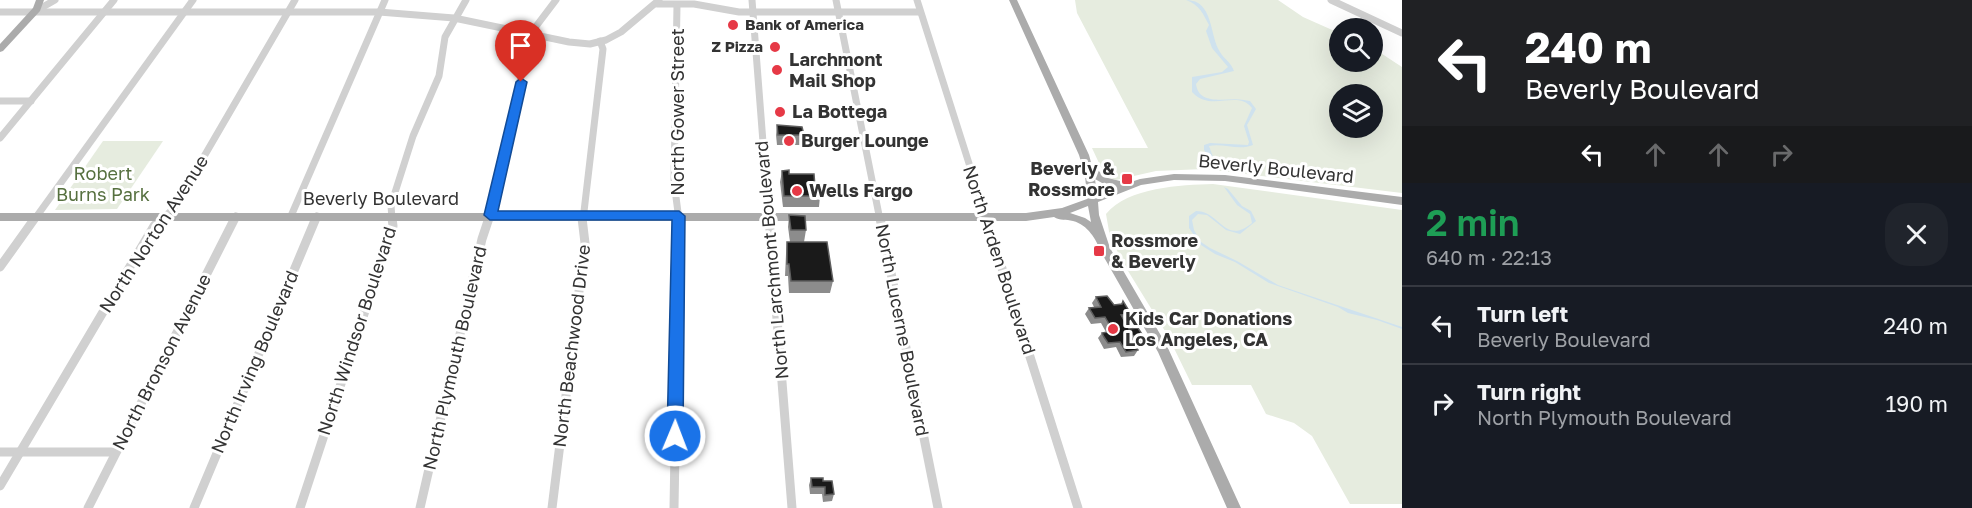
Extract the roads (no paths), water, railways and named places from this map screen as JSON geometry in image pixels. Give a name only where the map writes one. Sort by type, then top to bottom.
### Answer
[{"type":"main road","points":[[0,49],[33,13],[40,0]]},
{"type":"main road","points":[[1013,0],[1088,168],[1096,223],[1105,249]]},
{"type":"main road","points":[[1088,168],[1105,181],[1127,186]]},
{"type":"main road","name":"Beverly Boulevard","points":[[0,217],[490,215],[1026,217],[1063,212],[1127,186],[1168,177],[1213,177],[1402,201]]},
{"type":"main road","points":[[1026,217],[1065,216],[1079,219],[1090,226],[1163,350],[1234,508]]},
{"type":"street","points":[[33,13],[55,0]]},
{"type":"street","points":[[0,138],[114,0]]},
{"type":"street","points":[[0,267],[193,0]]},
{"type":"street","name":"North Norton Avenue","points":[[0,486],[154,226],[174,208],[295,0]]},
{"type":"street","points":[[291,216],[385,0]]},
{"type":"street","name":"North Windsor Boulevard","points":[[300,508],[393,226],[391,205],[413,136],[436,83],[445,37],[466,0]]},
{"type":"street","points":[[531,33],[556,0]]},
{"type":"street","name":"North Larchmont Boulevard","points":[[752,0],[792,508]]},
{"type":"street","name":"North Lucerne Boulevard","points":[[836,0],[938,508]]},
{"type":"street","name":"North Arden Boulevard","points":[[917,0],[1078,508]]},
{"type":"street","points":[[1331,0],[1402,33]]},
{"type":"street","points":[[0,12],[379,12],[454,18],[582,44],[600,41],[628,28],[658,2],[753,12],[920,12]]},
{"type":"street","name":"North Gower Street","points":[[674,508],[679,216],[674,182],[677,5]]},
{"type":"street","name":"North Plymouth Boulevard","points":[[420,508],[531,33]]},
{"type":"street","name":"North Beachwood Drive","points":[[552,508],[585,243],[582,215],[603,49],[600,41]]},
{"type":"street","points":[[0,101],[31,101]]},
{"type":"street","name":"North Bronson Avenue","points":[[88,508],[236,216]]},
{"type":"street","name":"North Irving Boulevard","points":[[194,508],[317,216]]},
{"type":"street","points":[[0,452],[116,452]]},
{"type":"water","points":[[1186,0],[1202,6],[1217,45],[1234,71],[1200,79],[1196,84],[1198,91],[1202,96],[1215,100],[1237,99],[1250,101],[1256,109],[1247,125],[1253,145],[1248,147],[1209,146],[1216,165],[1208,162],[1210,158],[1204,150],[1204,145],[1210,143],[1248,145],[1244,126],[1252,108],[1239,100],[1207,101],[1192,92],[1192,77],[1222,72],[1228,67],[1212,48],[1206,31],[1209,25],[1203,14],[1195,4]]},
{"type":"water","points":[[1224,187],[1242,206],[1251,211],[1256,221],[1240,234],[1226,230],[1207,215],[1198,214],[1192,220],[1194,230],[1201,242],[1278,285],[1402,327],[1402,329],[1348,313],[1338,307],[1269,283],[1201,245],[1189,228],[1189,216],[1196,211],[1204,212],[1223,226],[1235,231],[1252,223],[1250,214],[1237,205]]},
{"type":"place","name":"Bank of America","points":[[733,25]]},
{"type":"place","name":"Z Pizza","points":[[775,47]]},
{"type":"place","name":"Larchmont Mail Shop","points":[[777,70]]},
{"type":"place","name":"La Bottega","points":[[780,112]]},
{"type":"place","name":"Burger Lounge","points":[[789,141]]},
{"type":"place","name":"Beverly & Rossmore","points":[[1127,179]]},
{"type":"place","name":"Wells Fargo","points":[[797,191]]},
{"type":"place","name":"Rossmore & Beverly","points":[[1099,251]]},
{"type":"place","name":"Kids Car Donations Los Angeles, CA","points":[[1113,329]]},
{"type":"park label","name":"Robert Burns Park","points":[[103,184]]}]
